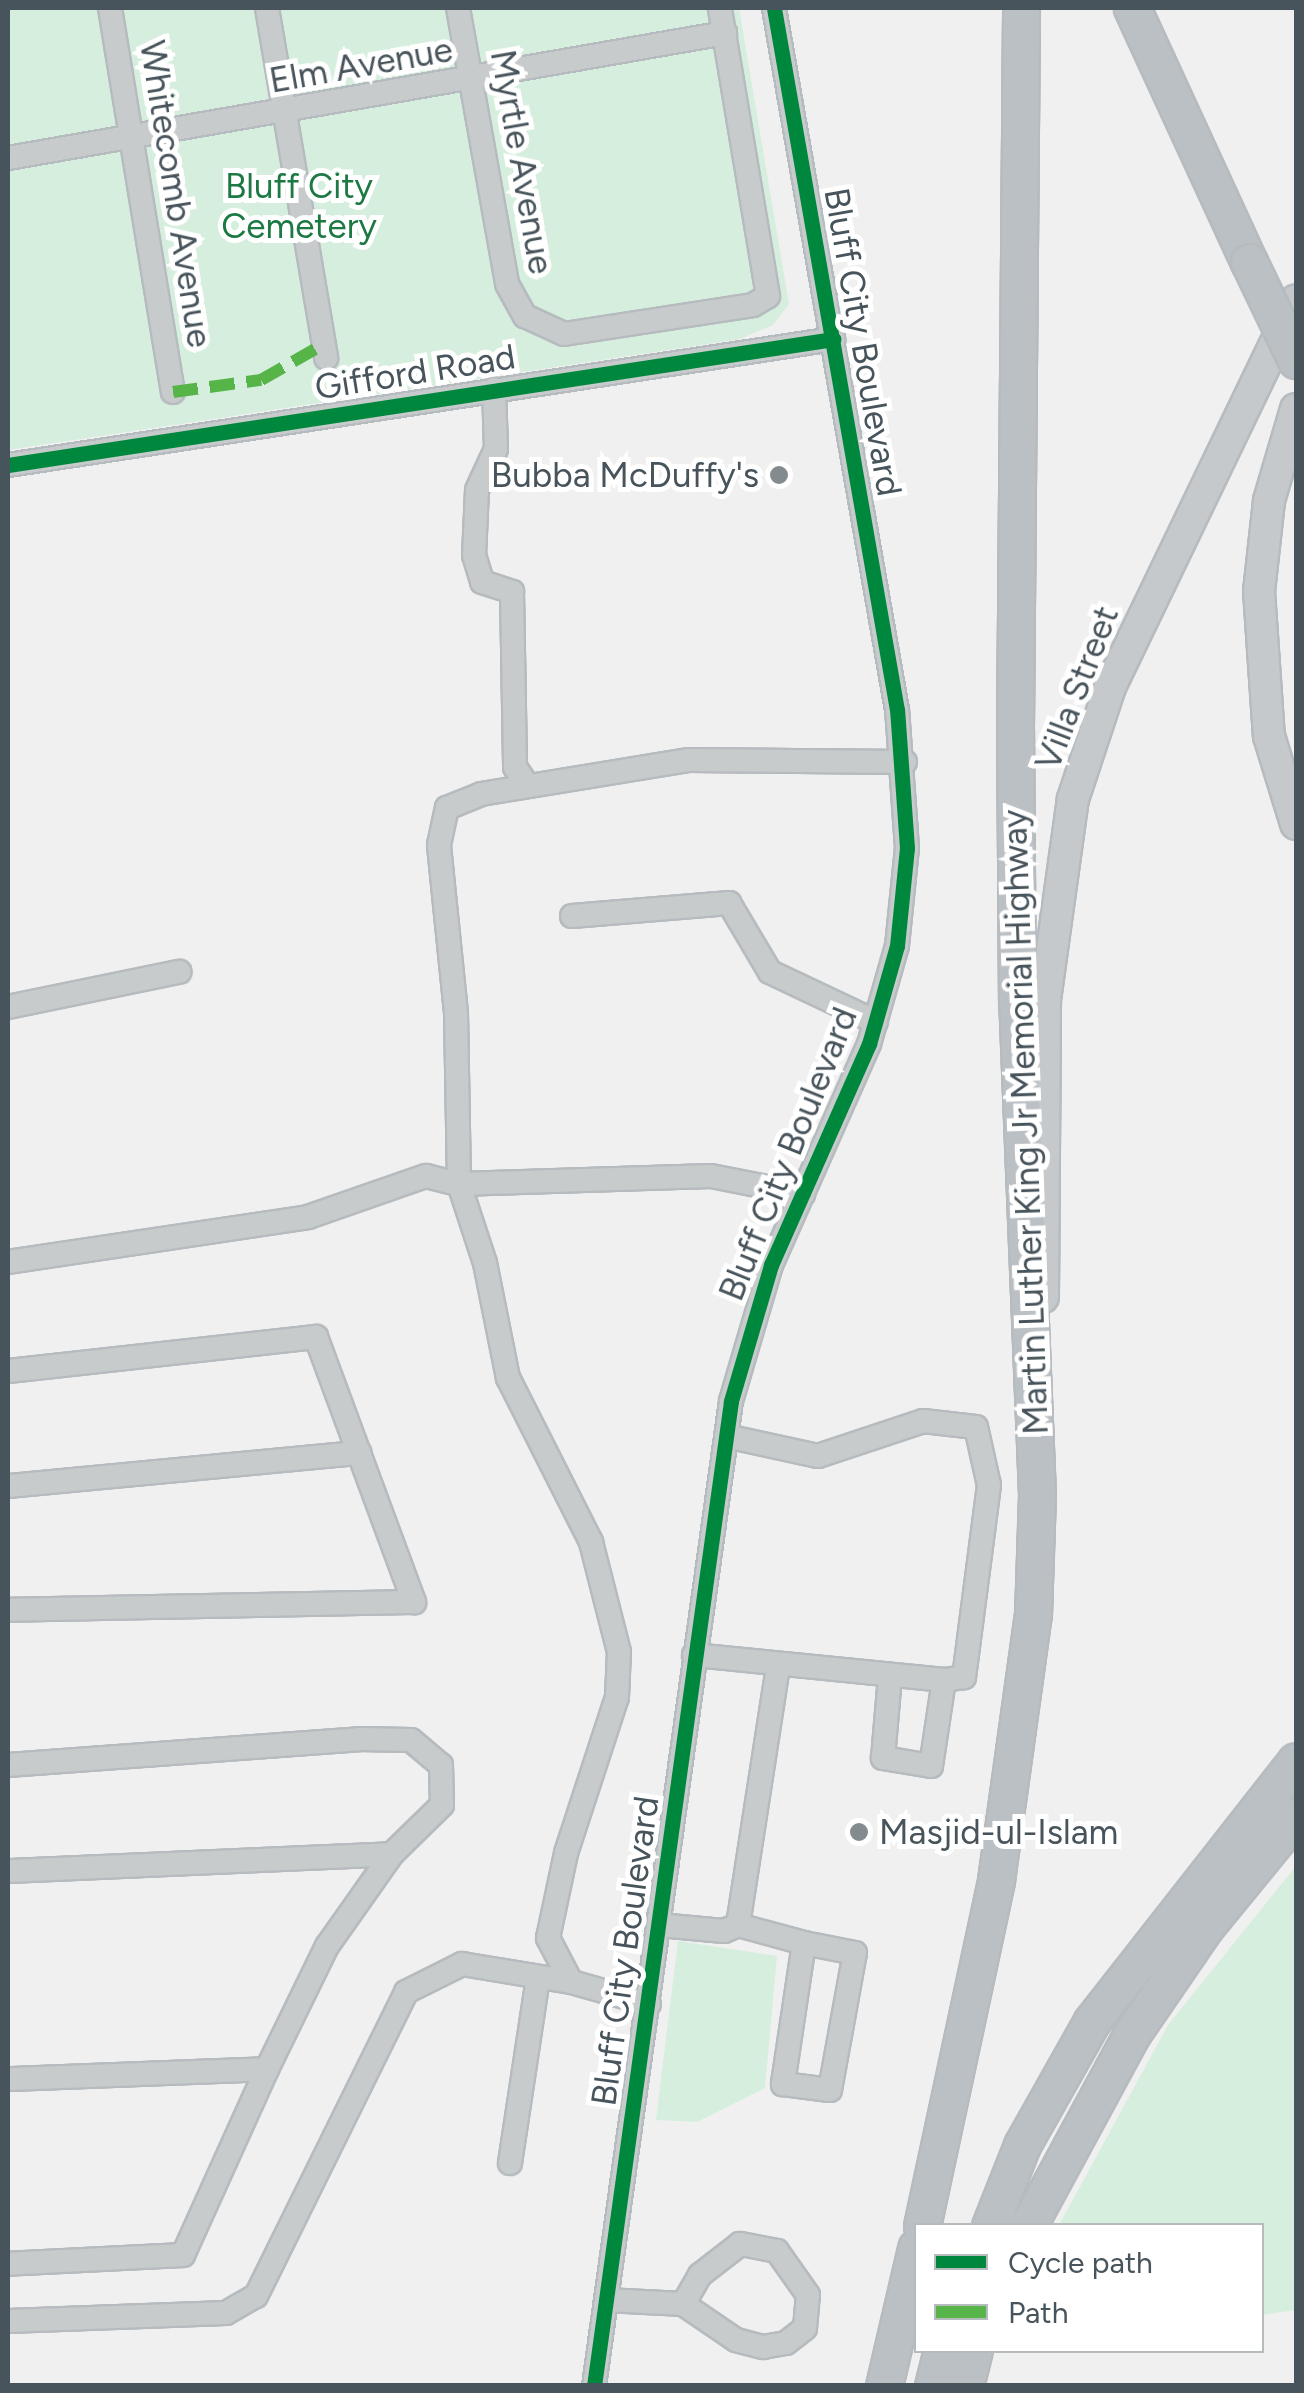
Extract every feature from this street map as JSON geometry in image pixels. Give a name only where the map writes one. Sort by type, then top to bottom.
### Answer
[{"type":"highway","name":"Martin Luther King Jr Memorial Highway","points":[[923,2223],[996,1880],[1020,1724],[1037,1495],[1017,1006],[1021,8]]},
{"type":"highway","points":[[1132,8],[1296,360]]},
{"type":"highway","points":[[991,2223],[1022,2145],[1092,2021],[1234,1835],[1296,1761]]},
{"type":"highway","points":[[1030,2223],[1132,2034],[1206,1926],[1296,1816]]},
{"type":"highway","points":[[884,2386],[914,2257]]},
{"type":"highway","points":[[932,2386],[941,2353]]},
{"type":"highway","points":[[965,2386],[973,2353]]},
{"type":"main road","name":"Villa Street","points":[[1037,1495],[1047,1192],[1045,1000],[1074,800],[1110,687],[1296,300]]},
{"type":"main road","points":[[1296,409],[1269,501],[1259,610],[1269,736],[1296,824]]},
{"type":"main road","points":[[1234,1835],[1296,1744]]},
{"type":"street","name":"Whitecomb Avenue","points":[[110,8],[173,392]]},
{"type":"street","points":[[267,8],[326,358]]},
{"type":"street","name":"Myrtle Avenue","points":[[458,8],[507,284],[532,322],[576,333],[753,306],[768,296],[725,33]]},
{"type":"street","points":[[720,8],[725,33]]},
{"type":"street","name":"Bluff City Boulevard","points":[[594,2386],[726,1436],[756,1307],[876,1022],[902,902],[905,762],[774,8]]},
{"type":"street","name":"Elm Avenue","points":[[8,158],[285,114],[725,33]]},
{"type":"street","name":"Gifford Road","points":[[8,465],[832,339]]},
{"type":"street","points":[[494,389],[496,449],[477,490],[474,555],[482,582],[512,592],[515,767],[528,786]]},
{"type":"street","points":[[571,1982],[548,1938],[566,1853],[616,1697],[619,1652],[591,1542],[508,1378],[485,1263],[459,1184],[460,1082],[440,845],[448,808],[528,786],[689,760],[905,762]]},
{"type":"street","points":[[572,916],[730,903],[770,972],[876,1022]]},
{"type":"street","points":[[8,1006],[179,972]]},
{"type":"street","points":[[8,1262],[308,1217],[426,1176],[459,1184],[710,1176],[803,1194]]},
{"type":"street","points":[[8,1372],[316,1338],[414,1602],[8,1610]]},
{"type":"street","points":[[694,1656],[890,1677],[964,1677],[988,1485],[976,1427],[923,1421],[818,1456],[726,1436]]},
{"type":"street","points":[[8,1486],[359,1454]]},
{"type":"street","points":[[738,1925],[778,1666]]},
{"type":"street","points":[[890,1677],[883,1758],[932,1766],[944,1680]]},
{"type":"street","points":[[8,1765],[412,1740],[441,1765],[442,1805],[392,1854],[327,1946],[266,2069],[183,2256],[8,2264]]},
{"type":"street","points":[[8,1871],[392,1854]]},
{"type":"street","points":[[659,1925],[724,1931],[738,1925],[855,1954],[830,2090],[783,2084],[804,1943]]},
{"type":"street","points":[[8,2322],[226,2313],[256,2296],[406,1992],[462,1964],[571,1982],[649,2004]]},
{"type":"street","points":[[510,2163],[538,1977]]},
{"type":"street","points":[[8,2079],[266,2069]]},
{"type":"street","points":[[606,2300],[683,2304],[736,2340],[762,2348],[786,2343],[805,2328],[808,2295],[776,2251],[740,2244],[700,2275],[683,2304]]},
{"type":"green space","name":"Bluff City Cemetery","points":[[8,8],[739,8],[789,304],[773,325],[740,339],[8,450]]},
{"type":"green space","points":[[1296,1866],[1296,2310],[1264,2315],[1264,2223],[1060,2223],[1168,2025]]},
{"type":"green space","points":[[678,1941],[777,1956],[765,2088],[697,2122],[656,2120]]},
{"type":"marked path","points":[[173,392],[261,380],[324,344]]},
{"type":"cycle path","points":[[594,2386],[731,1401],[771,1265],[869,1044],[897,946],[907,848],[897,710],[774,8]]},
{"type":"cycle path","points":[[8,465],[833,339]]},
{"type":"place","name":"Bubba McDuffy's","points":[[779,475]]},
{"type":"place","name":"Masjid-ul-Islam","points":[[859,1832]]}]
